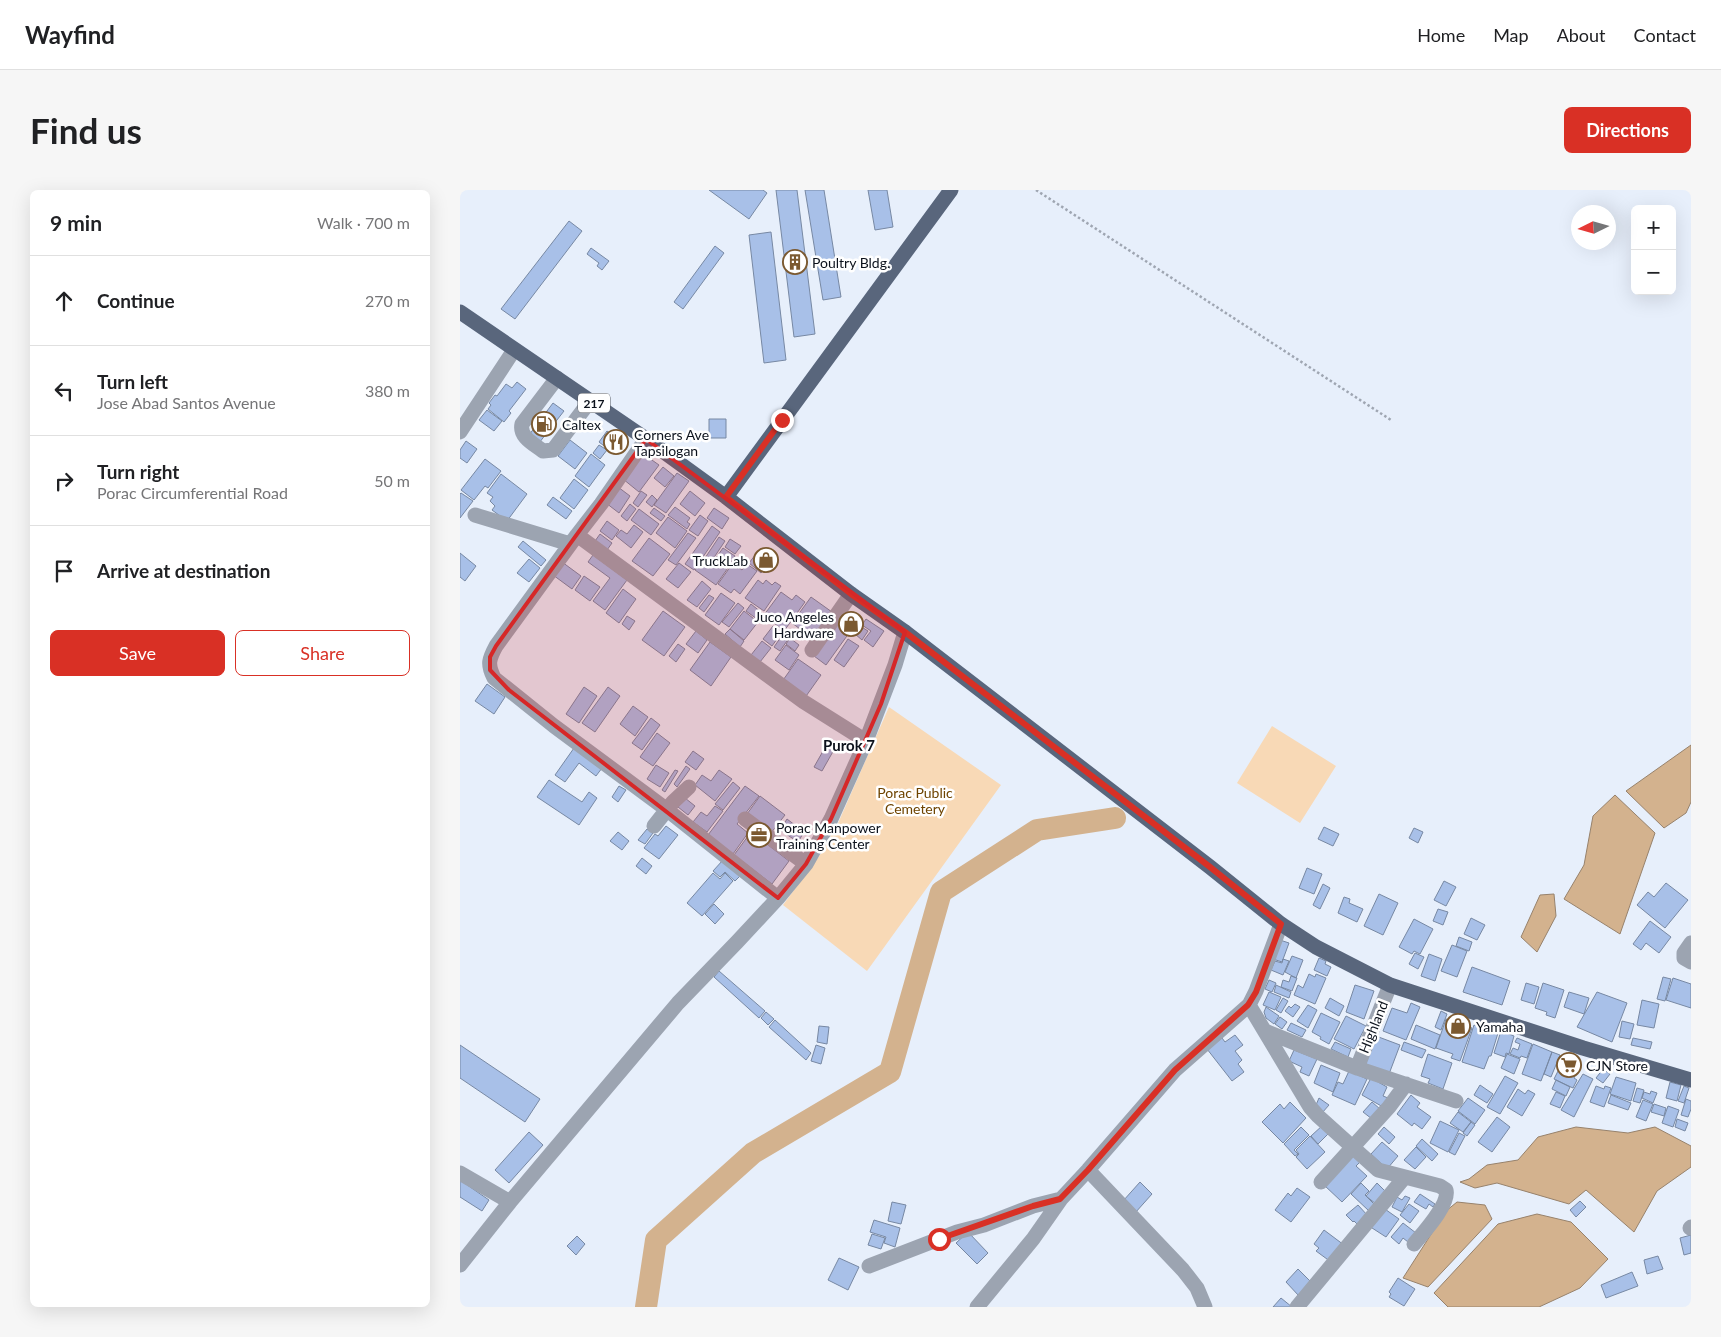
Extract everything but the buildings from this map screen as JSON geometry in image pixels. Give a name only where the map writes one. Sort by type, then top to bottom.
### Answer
[{"type":"main road","points":[[726,497],[951,190]]},
{"type":"main road","name":"217","points":[[460,312],[726,497],[1202,860],[1281,924],[1316,947],[1390,985],[1583,1048],[1691,1080]]},
{"type":"street","points":[[460,432],[514,350]]},
{"type":"street","points":[[557,378],[522,424],[520,430],[523,435],[543,451],[553,450],[590,401]]},
{"type":"street","points":[[646,440],[496,646],[490,657],[490,670],[494,678],[509,690],[666,809],[778,898]]},
{"type":"street","points":[[475,515],[574,539],[804,702],[866,741]]},
{"type":"street","points":[[812,650],[851,594]]},
{"type":"street","points":[[460,1265],[510,1202],[678,1003],[778,898],[806,864],[831,819],[866,741],[892,673],[905,632]]},
{"type":"street","points":[[654,826],[666,809],[689,787]]},
{"type":"street","points":[[745,819],[806,864]]},
{"type":"street","points":[[977,1307],[1033,1239],[1060,1199],[1088,1170],[1175,1070],[1248,1005],[1256,992],[1281,924]]},
{"type":"street","points":[[1691,943],[1684,953],[1684,958],[1691,962]]},
{"type":"street","name":"Highland","points":[[1357,1068],[1390,985]]},
{"type":"street","points":[[1248,1005],[1310,1107],[1312,1121],[1352,1146],[1378,1170],[1444,1188],[1447,1194],[1445,1203],[1414,1244]]},
{"type":"street","points":[[1265,1031],[1357,1068],[1456,1101]]},
{"type":"street","points":[[1320,1182],[1389,1107],[1406,1084]]},
{"type":"street","points":[[1088,1170],[1183,1270],[1197,1288],[1205,1307]]},
{"type":"street","points":[[460,1173],[510,1202]]},
{"type":"street","points":[[1297,1307],[1404,1178]]},
{"type":"street","points":[[870,1266],[957,1232],[1033,1206],[1060,1199]]},
{"type":"path","points":[[1036,190],[1391,420]]},
{"type":"highlighted area","points":[[646,439],[905,632],[881,704],[831,819],[806,864],[778,898],[509,690],[490,670],[490,657],[496,646]]},
{"type":"green space","name":"Porac Public Cemetery","points":[[889,707],[1001,785],[867,971],[783,905],[822,852],[839,821]]},
{"type":"green space","points":[[1272,726],[1336,766],[1300,823],[1237,783]]},
{"type":"shaded area","points":[[1691,745],[1691,802],[1686,813],[1664,828],[1626,791]]},
{"type":"shaded area","points":[[1615,795],[1655,833],[1620,934],[1564,899],[1584,865],[1593,816]]},
{"type":"shaded area","points":[[1554,894],[1556,916],[1537,952],[1521,937],[1540,895]]},
{"type":"shaded area","points":[[1576,1127],[1628,1133],[1655,1127],[1691,1146],[1691,1167],[1657,1191],[1634,1232],[1586,1190],[1569,1204],[1497,1183],[1475,1188],[1460,1182],[1469,1179],[1487,1165],[1518,1160],[1538,1137]]},
{"type":"shaded area","points":[[1457,1202],[1485,1205],[1492,1219],[1428,1287],[1403,1278],[1446,1211]]},
{"type":"shaded area","points":[[1537,1214],[1571,1222],[1608,1259],[1580,1288],[1539,1307],[1448,1307],[1434,1293],[1498,1224]]},
{"type":"waterway","points":[[646,1307],[656,1240],[753,1153],[890,1072],[941,892],[1037,830],[1115,818]]},
{"type":"place","name":"Poultry Bldg.","points":[[795,262]]},
{"type":"place","name":"Caltex","points":[[544,424]]},
{"type":"place","name":"Corners Ave Tapsilogan","points":[[616,442]]},
{"type":"place","name":"TruckLab","points":[[766,560]]},
{"type":"place","name":"Juco Angeles Hardware","points":[[851,624]]},
{"type":"place","name":"Porac Manpower Training Center","points":[[759,835]]},
{"type":"place","name":"Yamaha","points":[[1458,1026]]},
{"type":"place","name":"CJN Store","points":[[1569,1065]]},
{"type":"district","name":"Purok 7","points":[[849,745]]},
{"type":"route","points":[[782,420],[726,497],[851,594],[905,632],[1281,924],[1256,992],[1248,1005],[1175,1070],[1088,1170],[1060,1199],[1033,1206],[939,1239]]}]
